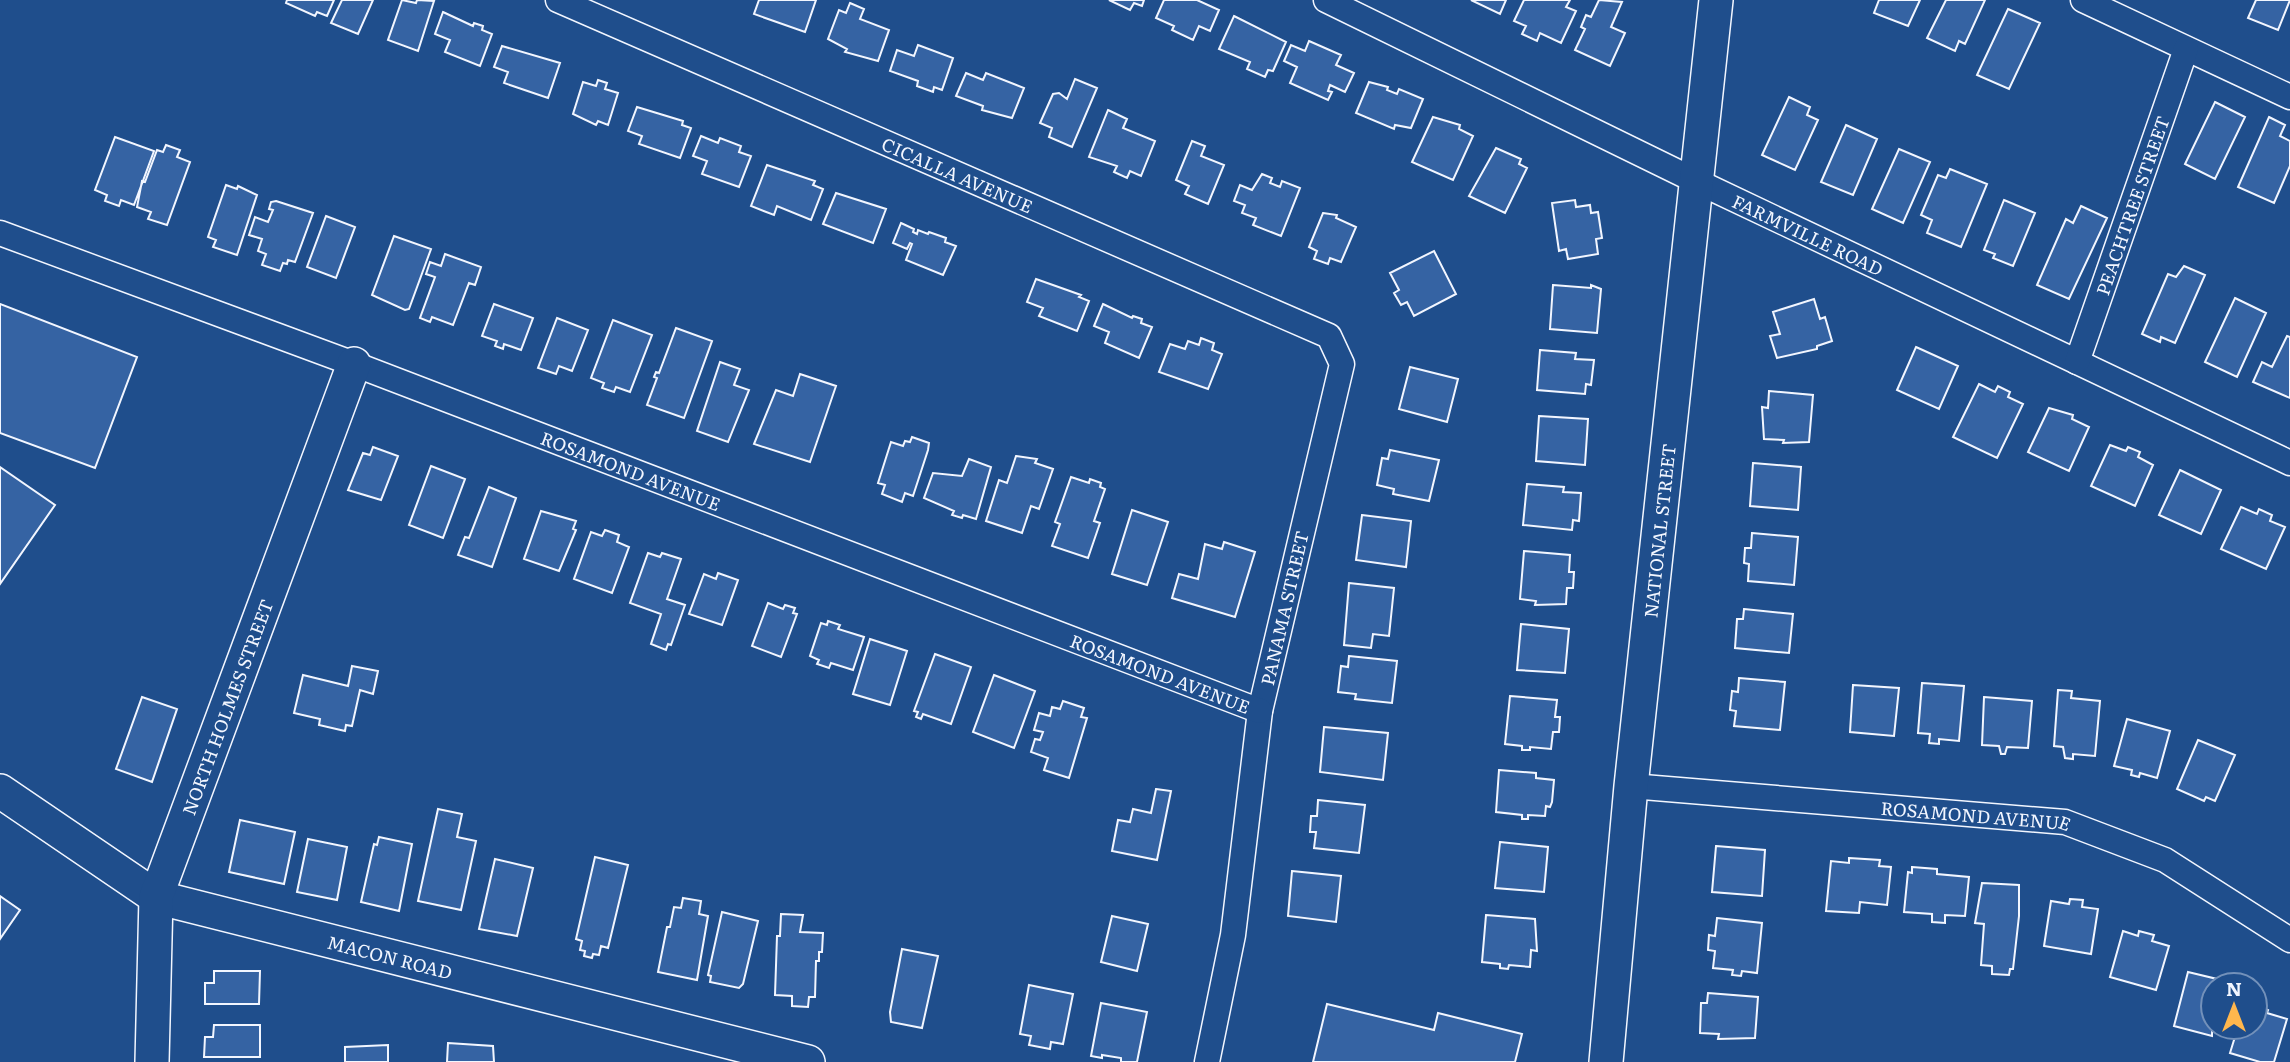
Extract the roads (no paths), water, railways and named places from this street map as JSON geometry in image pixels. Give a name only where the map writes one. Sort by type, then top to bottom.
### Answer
[{"type":"main road","name":"NATIONAL STREET","points":[[1606,1062],[1631,786],[1716,0]]},
{"type":"main road","name":"NORTH HOLMES STREET","points":[[152,1062],[156,897],[354,364]]},
{"type":"main road","name":"MACON ROAD","points":[[0,792],[156,897],[808,1062]]},
{"type":"street","name":"CICALLA AVENUE","points":[[558,0],[1329,336],[1342,364]]},
{"type":"street","name":"FARMVILLE ROAD","points":[[1326,0],[1696,181],[2290,463]]},
{"type":"street","points":[[2083,0],[2290,97]]},
{"type":"street","name":"PEACHTREE STREET","points":[[2077,362],[2186,49]]},
{"type":"street","name":"ROSAMOND AVENUE","points":[[0,233],[354,364],[1260,711]]},
{"type":"street","name":"PANAMA STREET","points":[[1207,1062],[1233,935],[1260,711],[1342,364]]},
{"type":"street","name":"ROSAMOND AVENUE","points":[[1631,786],[2064,822],[2165,860],[2290,940]]}]
